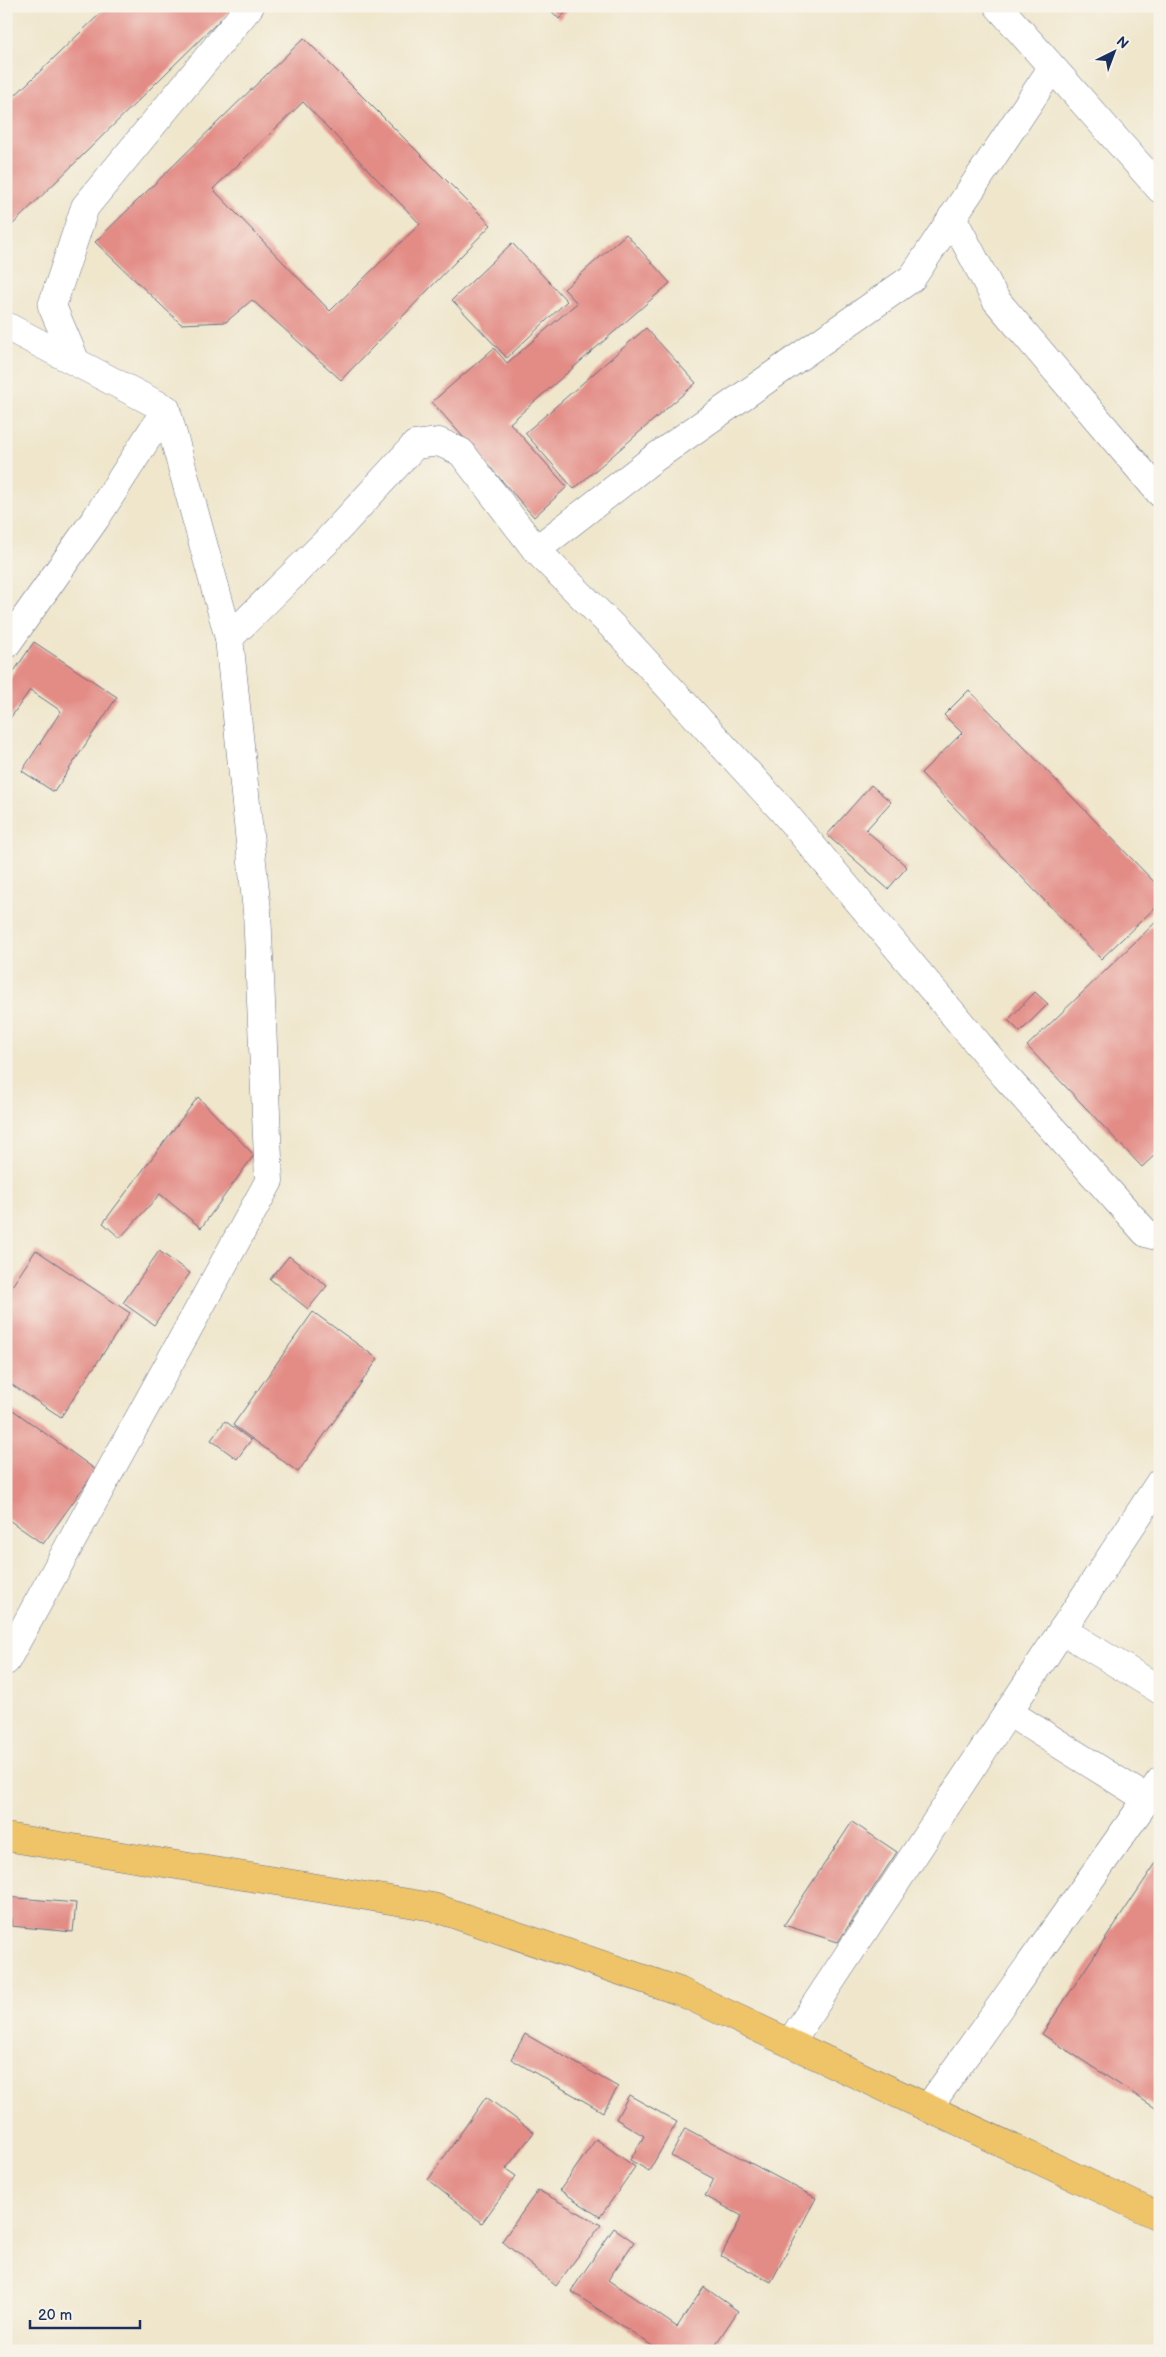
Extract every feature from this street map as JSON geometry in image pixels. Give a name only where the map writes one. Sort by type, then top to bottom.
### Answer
[{"type":"main road","points":[[6,1837],[433,1907],[679,1991],[1160,2217]]},
{"type":"street","points":[[76,362],[52,306],[85,207],[250,6]]},
{"type":"street","points":[[998,6],[1160,189]]},
{"type":"street","points":[[536,550],[653,459],[912,278],[1052,68]]},
{"type":"street","points":[[952,217],[996,300],[1160,493]]},
{"type":"street","points":[[6,326],[166,409],[229,638],[257,912],[269,1182],[6,1661]]},
{"type":"street","points":[[6,645],[96,518],[166,409]]},
{"type":"street","points":[[229,638],[326,542],[415,445],[439,442],[461,452],[536,550],[622,636],[782,810],[1005,1076],[1153,1235],[1160,1256]]},
{"type":"street","points":[[790,2043],[1160,1482]]},
{"type":"street","points":[[1062,1630],[1160,1690]]},
{"type":"street","points":[[928,2108],[1153,1790],[1008,1712]]},
{"type":"building","points":[[108,6],[234,6],[6,231],[6,104]]},
{"type":"building","points":[[547,6],[572,6],[559,19]]},
{"type":"building","points":[[304,38],[491,225],[341,380],[252,300],[226,322],[181,324],[95,242]],"holes":[[[303,102],[420,224],[330,311],[213,189]]]},
{"type":"building","points":[[626,234],[670,283],[510,423],[567,487],[534,517],[432,402],[494,348],[507,363],[577,303],[564,289]]},
{"type":"building","points":[[512,243],[567,301],[507,358],[452,300]]},
{"type":"building","points":[[646,328],[696,383],[574,489],[525,433]]},
{"type":"building","points":[[34,642],[117,697],[54,792],[22,771],[61,711],[30,690],[6,724],[6,683]]},
{"type":"building","points":[[969,690],[1160,888],[1160,903],[1101,959],[921,773],[962,733],[944,715]]},
{"type":"building","points":[[871,785],[891,802],[866,830],[907,867],[888,889],[827,835]]},
{"type":"building","points":[[1160,918],[1160,1150],[1142,1167],[1027,1046]]},
{"type":"building","points":[[1035,992],[1048,1004],[1020,1032],[1008,1020]]},
{"type":"building","points":[[198,1097],[254,1155],[201,1228],[160,1194],[120,1238],[103,1223]]},
{"type":"building","points":[[36,1250],[130,1313],[61,1417],[6,1381],[6,1295]]},
{"type":"building","points":[[159,1251],[190,1273],[154,1325],[123,1303]]},
{"type":"building","points":[[289,1256],[327,1286],[308,1309],[270,1279]]},
{"type":"building","points":[[313,1312],[378,1359],[298,1472],[233,1425]]},
{"type":"building","points":[[6,1405],[96,1470],[43,1544],[6,1518]]},
{"type":"building","points":[[225,1421],[251,1440],[237,1459],[211,1440]]},
{"type":"building","points":[[852,1822],[897,1852],[838,1942],[784,1925]]},
{"type":"building","points":[[1160,1857],[1160,2111],[1042,2034]]},
{"type":"building","points":[[6,1897],[76,1903],[73,1932],[11,1926],[12,1918],[6,1918]]},
{"type":"building","points":[[525,2034],[618,2087],[603,2112],[511,2059]]},
{"type":"building","points":[[629,2095],[677,2122],[649,2171],[630,2160],[644,2136],[616,2119]]},
{"type":"building","points":[[486,2097],[534,2132],[506,2169],[516,2176],[482,2223],[428,2180]]},
{"type":"building","points":[[685,2128],[816,2198],[771,2282],[721,2256],[742,2216],[705,2196],[714,2179],[671,2156]]},
{"type":"building","points":[[596,2139],[635,2167],[600,2217],[560,2190]]},
{"type":"building","points":[[538,2190],[601,2225],[556,2286],[502,2241]]},
{"type":"building","points":[[614,2228],[634,2242],[608,2280],[677,2327],[704,2287],[738,2311],[711,2351],[660,2351],[571,2291]]}]
